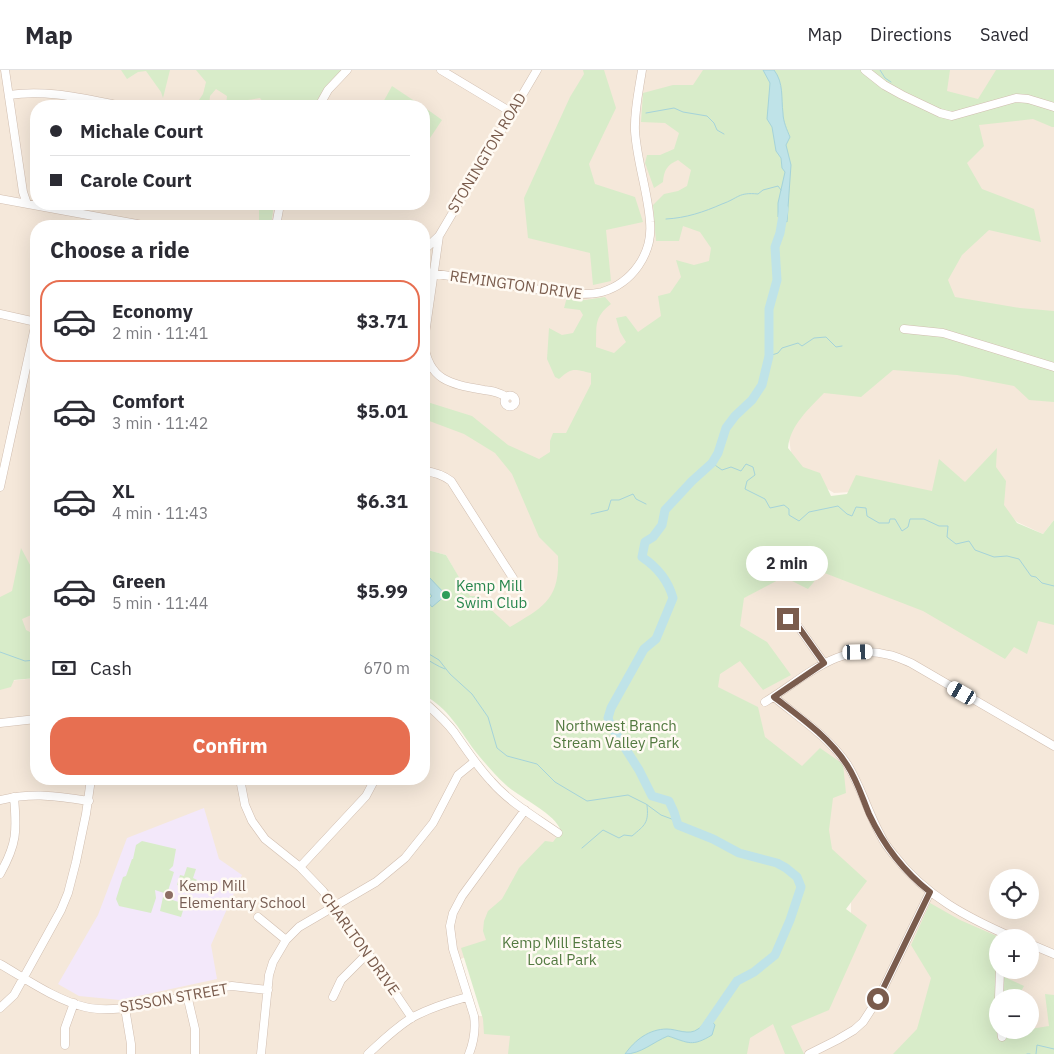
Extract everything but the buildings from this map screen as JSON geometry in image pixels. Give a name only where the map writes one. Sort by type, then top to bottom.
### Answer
[{"type":"street","points":[[5,70],[23,192],[27,204]]},
{"type":"street","points":[[323,100],[328,90],[348,70]]},
{"type":"street","points":[[441,70],[511,112]]},
{"type":"street","name":"STONINGTON ROAD","points":[[430,244],[439,236],[537,70]]},
{"type":"street","name":"REMINGTON DRIVE","points":[[430,273],[567,294],[590,294],[616,287],[633,273],[642,262],[650,236],[650,222],[638,160],[635,130],[635,116],[642,70]]},
{"type":"street","points":[[865,70],[896,92],[940,113],[952,116],[1016,98],[1028,99],[1054,107]]},
{"type":"street","points":[[8,95],[37,93],[88,100]]},
{"type":"street","points":[[0,199],[30,205]]},
{"type":"street","points":[[60,210],[115,220]]},
{"type":"street","name":"STONINGTON ROAD","points":[[430,297],[439,236]]},
{"type":"street","points":[[0,314],[30,321]]},
{"type":"street","points":[[904,329],[943,333],[1054,367]]},
{"type":"street","points":[[0,487],[30,350]]},
{"type":"street","points":[[430,366],[440,377],[459,385],[498,392],[506,397]]},
{"type":"street","points":[[430,473],[446,477],[451,481],[512,578]]},
{"type":"street","points":[[788,619],[795,622],[824,663]]},
{"type":"street","points":[[765,702],[824,663],[843,654],[872,652],[890,655],[911,663],[1054,746]]},
{"type":"street","points":[[774,697],[833,746],[855,779],[882,839],[906,871],[930,892],[960,913],[992,929]]},
{"type":"street","points":[[430,708],[453,731],[474,762],[492,783],[525,810],[558,833]]},
{"type":"street","points":[[0,723],[30,720]]},
{"type":"street","points":[[261,1054],[273,962],[286,940],[299,927],[376,882],[405,858],[433,824],[458,775],[474,762]]},
{"type":"street","points":[[0,1008],[14,994],[24,978],[55,922],[68,893],[76,862],[90,785]]},
{"type":"street","name":"CHARLTON DRIVE","points":[[241,785],[245,805],[252,821],[264,839],[300,867],[334,906],[412,1018]]},
{"type":"street","points":[[300,867],[366,796],[372,785]]},
{"type":"street","points":[[0,800],[44,794],[88,801]]},
{"type":"street","points":[[0,874],[15,842],[14,797]]},
{"type":"street","points":[[469,1054],[473,1045],[474,1016],[451,940],[450,926],[462,896],[525,810]]},
{"type":"street","points":[[808,1054],[846,1035],[863,1022],[878,999],[930,892]]},
{"type":"street","points":[[258,917],[286,940]]},
{"type":"street","points":[[1039,948],[1054,954]]},
{"type":"street","points":[[333,997],[341,980],[368,953]]},
{"type":"street","name":"SISSON STREET","points":[[0,964],[74,1004],[98,1009],[125,1008],[232,986],[268,990]]},
{"type":"street","points":[[188,995],[195,1029],[195,1054]]},
{"type":"street","points":[[368,1054],[412,1018],[467,996]]},
{"type":"street","points":[[65,1045],[65,1028],[74,1004]]},
{"type":"street","points":[[125,1008],[131,1054]]},
{"type":"shaded area","points":[[0,70],[732,70],[736,198],[537,665],[492,636],[446,555],[430,551],[430,220],[30,220],[30,632],[0,633]]},
{"type":"shaded area","points":[[902,70],[1002,70],[1054,107],[1054,520],[1043,534],[1017,522],[988,495],[934,497],[851,492],[834,493],[793,468],[789,438]]},
{"type":"shaded area","points":[[749,554],[1054,624],[1054,1026],[1039,1029],[1039,989],[989,989],[989,1038],[901,1054],[715,1054],[851,940],[851,883],[711,686]]},
{"type":"shaded area","points":[[30,679],[30,785],[430,785],[430,708],[443,720],[492,783],[558,833],[548,859],[491,946],[456,961],[474,1016],[507,1016],[516,1043],[510,1054],[0,1054],[0,682]]},
{"type":"shaded area","name":"Kemp Mill Elementary School","points":[[204,808],[219,859],[242,875],[211,945],[217,979],[120,1000],[79,996],[58,984],[98,915],[127,838]]},
{"type":"green space","points":[[121,70],[170,70],[163,98],[161,92],[146,71],[138,72],[127,79]]},
{"type":"green space","points":[[196,70],[343,70],[331,81],[317,100],[262,100],[260,98],[227,100],[227,96],[216,89],[210,96],[210,100],[199,100],[203,94],[206,82]]},
{"type":"green space","points":[[583,70],[604,70],[616,108],[589,164],[595,184],[635,197],[643,222],[606,230],[611,281],[593,285],[590,253],[528,238],[524,198],[570,97],[584,74]]},
{"type":"green space","points":[[703,70],[950,70],[947,91],[978,99],[996,70],[1054,70],[1054,127],[1033,119],[979,125],[984,146],[967,163],[982,189],[1034,209],[1041,242],[989,230],[962,255],[948,280],[955,297],[1020,308],[1054,311],[1054,402],[1029,400],[1014,386],[957,375],[893,370],[861,397],[824,393],[796,425],[788,448],[803,467],[820,473],[831,496],[847,494],[856,475],[932,491],[939,459],[965,482],[997,448],[996,467],[1006,481],[1004,505],[1017,523],[1043,534],[1054,520],[1054,625],[1038,621],[1027,654],[1014,647],[1005,659],[923,611],[822,572],[808,589],[784,577],[744,598],[740,626],[767,642],[791,675],[763,690],[740,661],[720,674],[718,687],[758,707],[765,737],[802,766],[820,748],[843,764],[846,793],[833,798],[829,830],[832,849],[867,881],[846,909],[867,925],[829,1010],[791,1026],[804,1054],[785,1054],[773,1024],[750,1038],[747,1054],[508,1054],[510,1036],[484,1034],[483,1019],[461,948],[486,940],[483,931],[488,911],[502,899],[519,868],[545,841],[553,842],[561,831],[545,812],[502,781],[475,751],[447,713],[430,698],[430,551],[446,555],[470,596],[476,596],[510,627],[532,614],[552,593],[558,571],[558,556],[539,537],[512,474],[495,453],[464,434],[430,421],[430,403],[472,416],[508,445],[539,459],[550,452],[550,441],[553,433],[566,433],[591,384],[591,373],[581,371],[567,372],[559,379],[555,377],[547,359],[549,328],[562,335],[573,333],[583,315],[580,310],[564,308],[567,297],[585,300],[605,297],[611,304],[601,314],[597,323],[596,347],[614,353],[626,342],[620,332],[616,318],[626,316],[638,332],[661,316],[658,296],[670,293],[681,277],[676,260],[694,265],[709,261],[711,248],[700,232],[683,226],[679,241],[656,241],[653,205],[664,194],[678,191],[687,186],[691,170],[678,160],[665,171],[663,182],[654,188],[645,163],[647,155],[660,155],[674,149],[679,133],[665,123],[641,122],[643,93],[673,85],[693,85]]},
{"type":"green space","points":[[392,86],[413,100],[384,100]]},
{"type":"green space","points":[[430,111],[442,120],[430,138]]},
{"type":"green space","points":[[259,210],[273,210],[272,220],[259,220]]},
{"type":"green space","points":[[21,548],[30,565],[30,616],[22,619],[26,630],[30,632],[30,679],[14,680],[11,687],[0,690],[0,597],[12,591]]},
{"type":"green space","points":[[142,841],[176,849],[173,866],[169,870],[174,872],[167,894],[155,890],[156,898],[151,913],[119,906],[116,899],[123,877],[126,876],[133,859],[136,845]]},
{"type":"green space","points":[[187,867],[196,869],[193,878],[197,880],[194,890],[177,885],[180,875],[184,876]]},
{"type":"green space","points":[[163,897],[185,904],[181,917],[160,911]]},
{"type":"green space","points":[[930,903],[960,920],[989,933],[989,979],[1009,979],[1024,986],[1022,989],[989,989],[989,1039],[1039,1039],[1039,1028],[1049,1026],[1045,994],[1054,995],[1054,1054],[893,1054],[917,1029],[931,978],[911,945]]},
{"type":"water","points":[[763,70],[774,70],[777,75],[785,125],[790,137],[786,145],[791,165],[787,222],[778,217],[778,203],[785,172],[782,168],[781,158],[776,151],[772,127],[767,119],[770,83]]},
{"type":"water","points":[[430,578],[446,595],[432,607],[430,598],[432,596],[430,594]]},
{"type":"water","points":[[708,1017],[715,1025],[712,1035],[705,1039],[690,1043],[668,1036],[642,1050],[625,1054],[633,1044],[648,1033],[667,1029],[691,1032],[701,1027]]},
{"type":"waterway","points":[[880,70],[885,78],[891,82]]},
{"type":"waterway","points":[[646,113],[674,108],[683,112],[707,116],[714,123],[717,130],[724,134]]},
{"type":"waterway","points":[[666,219],[702,212],[742,195],[758,194],[763,190],[778,186],[781,190]]},
{"type":"waterway","points":[[704,1029],[737,981],[754,972],[775,955],[790,920],[801,887],[797,877],[777,863],[739,853],[713,839],[678,825],[669,801],[652,796],[608,718],[611,708],[644,649],[656,639],[673,598],[661,574],[642,557],[645,542],[653,537],[662,525],[665,510],[712,463],[718,453],[726,428],[735,416],[752,400],[762,385],[769,356],[769,309],[777,280],[775,247],[780,233],[784,209]]},
{"type":"waterway","points":[[769,356],[778,353],[782,348],[798,343],[802,346],[814,338],[826,337],[836,347],[842,346]]},
{"type":"waterway","points":[[712,463],[722,470],[731,467],[741,471],[746,464],[753,467],[755,475],[747,481],[745,489],[765,499],[770,508],[784,505],[789,509],[789,515],[799,521],[809,512],[838,506],[852,516],[856,507],[866,508],[867,516],[879,523],[889,523],[890,519],[895,519],[902,531],[908,527],[910,519],[924,519],[939,526],[948,526],[947,537],[956,544],[969,541],[975,550],[994,557],[1007,556],[1019,559],[1031,576],[1036,577],[1042,583],[1054,586]]},
{"type":"waterway","points":[[591,514],[608,510],[611,500],[619,500],[633,494],[636,499],[646,504]]},
{"type":"waterway","points":[[0,652],[25,661],[30,661]]},
{"type":"waterway","points":[[430,655],[439,660],[450,674],[472,694],[488,717],[497,748],[507,756],[537,764],[555,782],[587,801],[628,795],[646,804],[661,815],[677,821]]},
{"type":"waterway","points":[[430,662],[445,669]]},
{"type":"waterway","points":[[582,848],[603,830],[619,838],[624,835],[632,836],[647,820],[647,805]]},
{"type":"waterway","points":[[1036,1054],[1037,1045],[1054,1049]]},
{"type":"place","name":"Kemp Mill Swim Club","points":[[446,595]]},
{"type":"place","name":"Kemp Mill Elementary School","points":[[169,895]]},
{"type":"route","points":[[788,619],[795,622],[824,663],[774,697],[833,746],[855,779],[882,839],[906,871],[930,892],[878,999]]},
{"type":"park label","name":"Northwest Branch Stream Valley Park","points":[[616,734]]},
{"type":"park label","name":"Kemp Mill Estates Local Park","points":[[562,952]]}]
